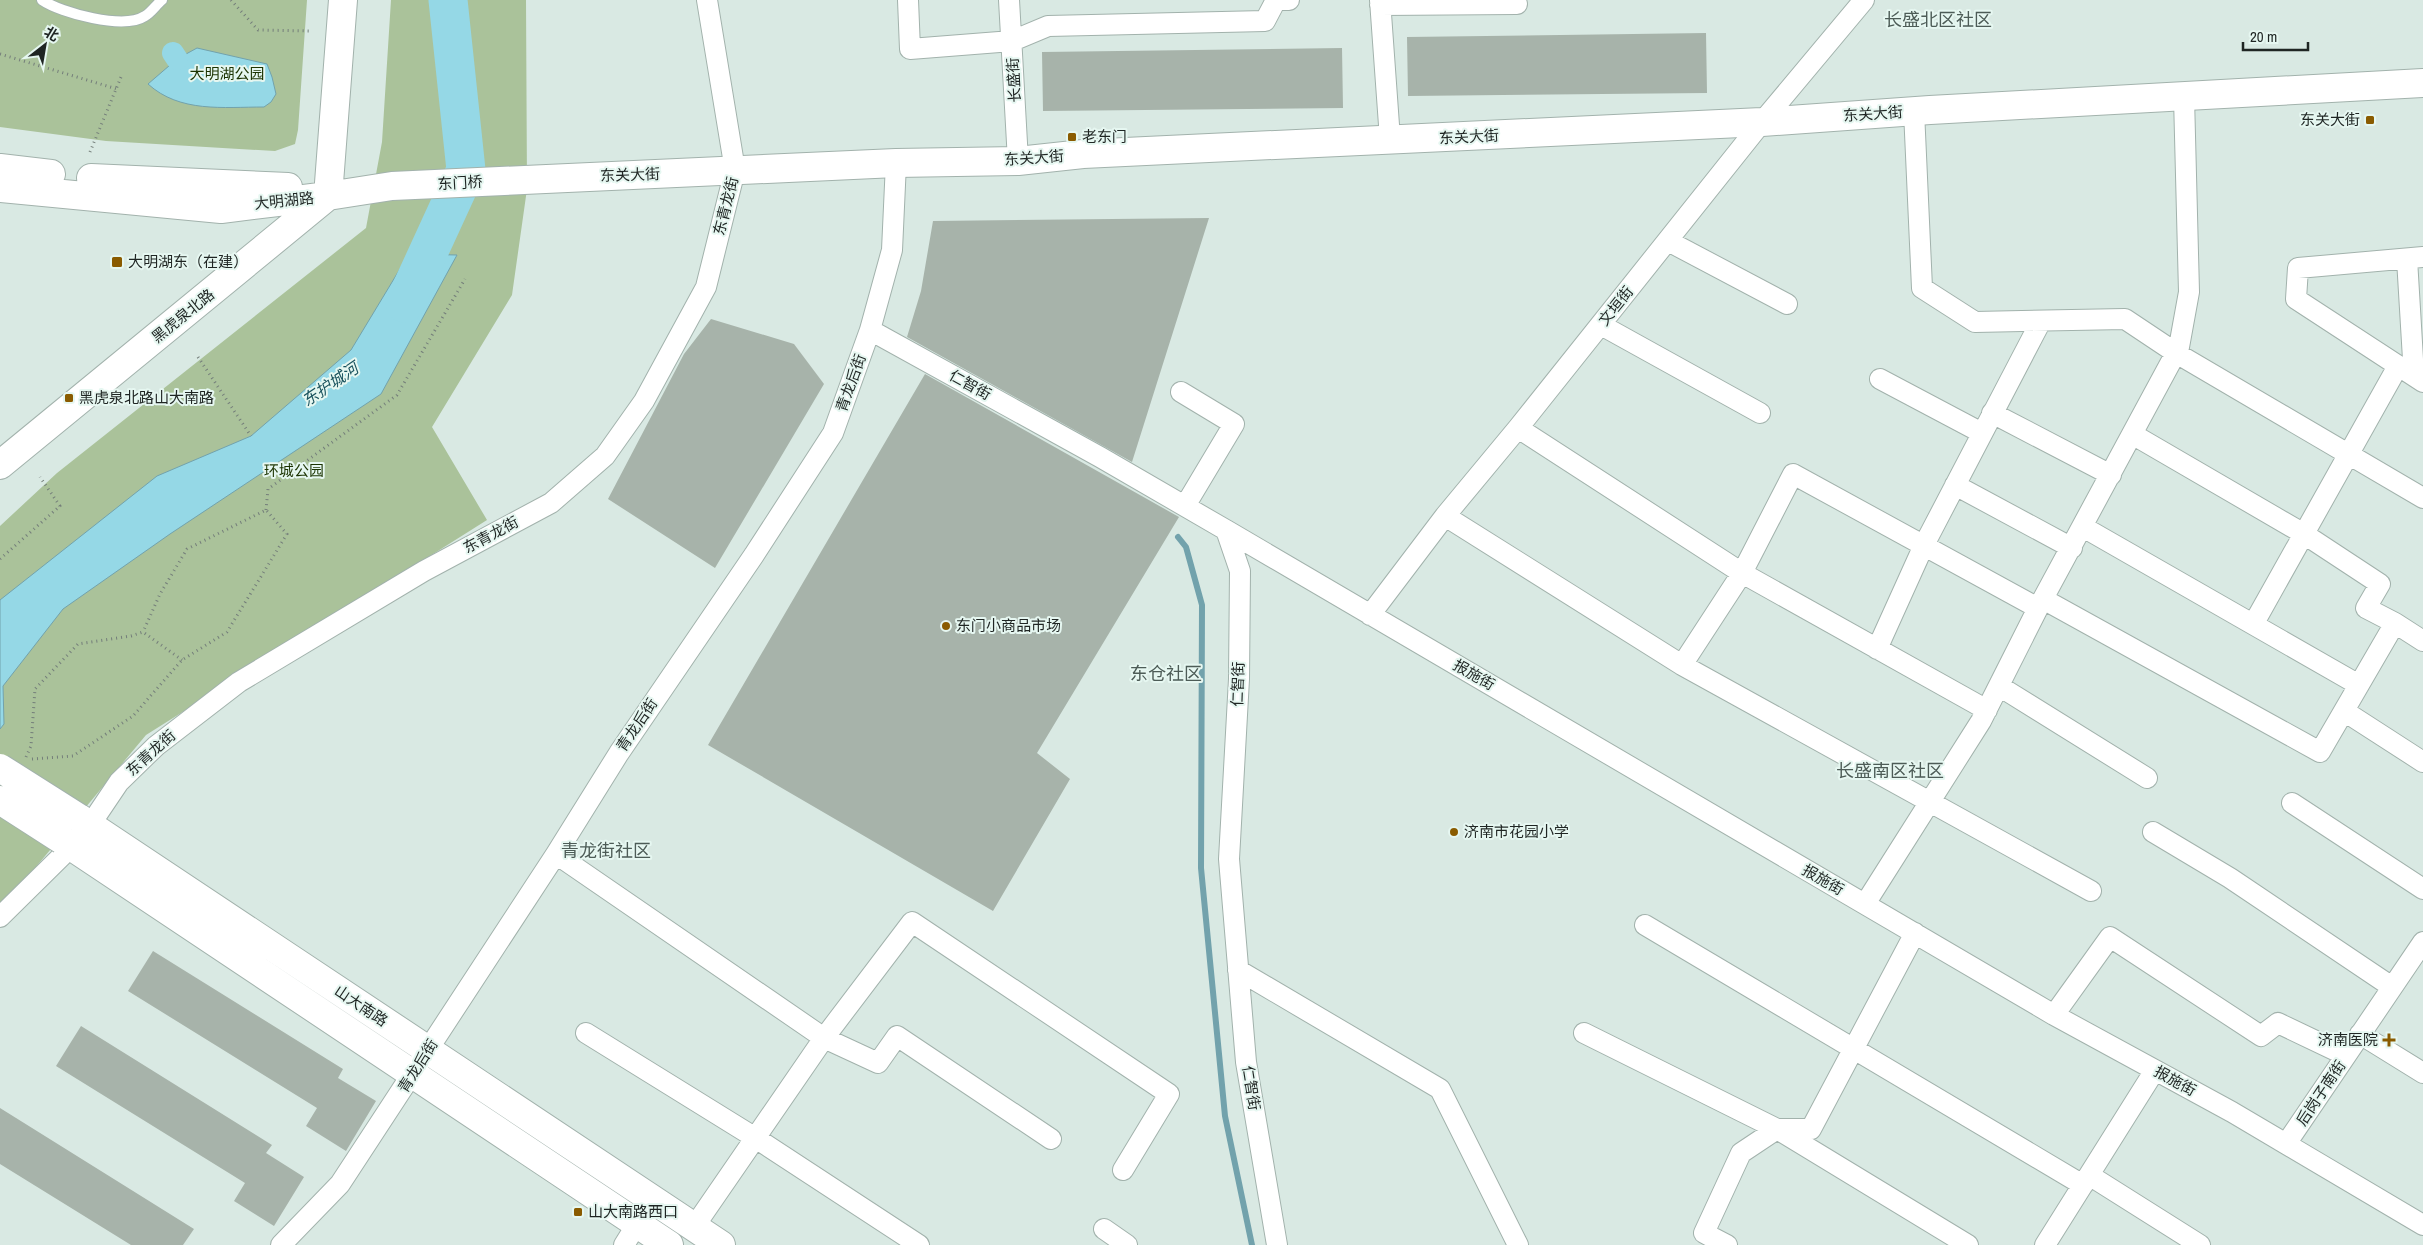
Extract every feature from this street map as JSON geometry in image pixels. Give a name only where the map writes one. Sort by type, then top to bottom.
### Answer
[{"type":"main road","points":[[328,196],[343,0]]},
{"type":"main road","name":"东关大街","points":[[514,180],[896,163],[1018,160],[1083,154],[1762,122],[1914,111],[2423,83]]},
{"type":"main road","name":"大明湖路","points":[[0,168],[60,175],[164,183],[299,188],[328,196]]},
{"type":"main road","name":"东门桥","points":[[328,196],[405,185],[514,180]]},
{"type":"main road","name":"大明湖路","points":[[0,188],[221,208],[328,196]]},
{"type":"main road","name":"黑虎泉北路","points":[[0,465],[328,196]]},
{"type":"main road","name":"山大南路","points":[[0,768],[85,822],[721,1245]]},
{"type":"main road","name":"山大南路","points":[[0,800],[414,1073],[630,1234],[669,1245]]},
{"type":"street","name":"东青龙街","points":[[0,917],[119,782],[156,746],[239,682],[424,570],[551,503],[605,456],[644,401],[706,287],[735,170],[707,0]]},
{"type":"street","points":[[908,0],[910,49],[1012,42],[1048,26],[1265,21],[1276,0],[1289,0]]},
{"type":"street","name":"长盛街","points":[[1009,0],[1018,160]]},
{"type":"street","name":"文垣街","points":[[1370,615],[1445,516],[1601,325],[1762,122],[1864,0]]},
{"type":"street","points":[[1390,140],[1380,3],[1517,4]]},
{"type":"street","points":[[1865,904],[1987,710],[2041,604],[2179,347],[2189,292],[2184,97]]},
{"type":"street","points":[[1914,111],[1922,288],[1976,322],[2125,319],[2176,353],[2423,498]]},
{"type":"street","name":"青龙后街","points":[[281,1245],[340,1184],[556,854],[619,752],[754,555],[833,433],[870,330],[892,250],[896,163]]},
{"type":"street","points":[[1668,241],[1787,304]]},
{"type":"street","points":[[2254,623],[2304,534],[2412,374],[2415,258],[2298,268],[2296,299],[2412,374]]},
{"type":"street","points":[[1877,649],[1924,545],[2041,321]]},
{"type":"street","points":[[1601,325],[1760,413]]},
{"type":"street","name":"仁智街","points":[[870,330],[1226,530],[1240,571],[1240,678],[1229,859],[1246,1062],[1277,1245]]},
{"type":"street","points":[[1880,379],[1982,433]]},
{"type":"street","points":[[1181,392],[1234,424],[1185,506]]},
{"type":"street","points":[[1992,414],[2110,475]]},
{"type":"street","points":[[1518,428],[1742,573],[1987,710]]},
{"type":"street","points":[[2132,434],[2304,534],[2380,584],[2366,608],[2395,623],[2423,641]]},
{"type":"street","points":[[1682,665],[1742,573],[1794,474],[1924,545],[2041,604],[2320,752],[2395,623]]},
{"type":"street","points":[[1955,485],[2072,548]]},
{"type":"street","points":[[1445,516],[1682,665],[2091,891]]},
{"type":"street","points":[[2083,527],[2254,623],[2359,685]]},
{"type":"street","name":"报施街","points":[[1226,530],[2054,1015],[2286,1144],[2423,1225]]},
{"type":"street","points":[[1999,686],[2147,778]]},
{"type":"street","points":[[2344,711],[2423,762]]},
{"type":"street","points":[[2292,803],[2423,889]]},
{"type":"street","points":[[2153,832],[2230,878],[2392,986]]},
{"type":"street","points":[[556,854],[824,1038],[878,1063],[897,1036],[1051,1139]]},
{"type":"street","points":[[694,1227],[754,1137],[824,1038],[912,922],[1169,1094],[1122,1170]]},
{"type":"street","points":[[1645,925],[1854,1049],[2200,1245]]},
{"type":"street","points":[[1727,1245],[1704,1233],[1740,1153],[1777,1128],[1811,1129],[1914,933]]},
{"type":"street","points":[[2054,1015],[2110,937],[2261,1036],[2278,1023],[2345,1055]]},
{"type":"street","name":"后岗子南街","points":[[2286,1144],[2392,986],[2422,947]]},
{"type":"street","points":[[1238,970],[1440,1089],[1518,1245]]},
{"type":"street","points":[[586,1033],[754,1137],[919,1245]]},
{"type":"street","points":[[1584,1033],[1777,1128],[1968,1245]]},
{"type":"street","points":[[2360,1034],[2423,1072]]},
{"type":"street","points":[[2045,1245],[2155,1070]]},
{"type":"street","points":[[1104,1229],[1127,1245]]},
{"type":"lane","points":[[42,0],[53,7],[117,22],[144,17],[162,0]]},
{"type":"path","points":[[231,0],[258,30],[311,31]]},
{"type":"path","points":[[0,54],[117,89]]},
{"type":"path","points":[[90,152],[121,77]]},
{"type":"path","points":[[266,510],[187,549],[160,594],[143,632],[132,636],[78,644],[35,689],[31,746],[24,759],[73,756],[133,716],[182,660],[227,632],[287,534],[266,510],[268,489],[398,395],[465,279]]},
{"type":"path","points":[[198,357],[251,436]]},
{"type":"path","points":[[0,560],[60,506],[40,477]]},
{"type":"path","points":[[143,632],[182,660]]},
{"type":"green space","name":"大明湖公园","points":[[0,0],[307,0],[298,130],[295,144],[275,151],[106,141],[0,127]]},
{"type":"green space","name":"环城公园","points":[[391,0],[526,0],[527,189],[512,295],[432,427],[487,520],[146,735],[0,910],[0,526],[57,473],[366,228],[382,142]]},
{"type":"water","points":[[197,48],[267,64],[276,94],[271,102],[264,107],[218,107],[188,104],[160,93],[148,84],[177,59]]},
{"type":"water","points":[[409,254],[457,255],[381,394],[170,534],[63,609],[3,686],[4,724],[0,729],[0,600],[157,476],[251,436],[351,350]]},
{"type":"building","points":[[1706,33],[1707,93],[1408,96],[1407,37]]},
{"type":"building","points":[[1342,48],[1343,108],[1043,111],[1042,52]]},
{"type":"building","points":[[1209,218],[1132,462],[907,337],[921,291],[933,221]]},
{"type":"building","points":[[711,319],[794,344],[824,384],[715,568],[608,499],[684,354]]},
{"type":"building","name":"东门小商品市场","points":[[925,374],[1179,517],[1037,753],[1070,779],[993,911],[708,745]]},
{"type":"building","points":[[153,951],[343,1069],[338,1078],[376,1101],[346,1151],[306,1126],[317,1108],[128,991]]},
{"type":"building","points":[[81,1026],[272,1145],[266,1153],[304,1177],[274,1226],[234,1201],[245,1183],[56,1066]]},
{"type":"building","points":[[0,1108],[194,1229],[183,1245],[131,1245],[0,1164]]},
{"type":"waterway","name":"东护城河","points":[[405,303],[466,170],[448,0]]},
{"type":"waterway","points":[[173,53],[177,59]]},
{"type":"waterway","points":[[1178,537],[1186,547],[1202,605],[1201,868],[1225,1116],[1252,1245]]},
{"type":"place","name":"东关大街","points":[[2370,120]]},
{"type":"place","name":"老东门","points":[[1072,137]]},
{"type":"place","name":"大明湖东（在建）","points":[[117,262]]},
{"type":"place","name":"黑虎泉北路山大南路","points":[[69,398]]},
{"type":"place","name":"东门小商品市场","points":[[946,626]]},
{"type":"place","name":"济南市花园小学","points":[[1454,832]]},
{"type":"place","name":"济南医院","points":[[2389,1040]]},
{"type":"place","name":"山大南路西口","points":[[578,1212]]},
{"type":"district","name":"长盛北区社区","points":[[1938,20]]},
{"type":"district","name":"东仓社区","points":[[1166,674]]},
{"type":"district","name":"长盛南区社区","points":[[1890,771]]},
{"type":"district","name":"青龙街社区","points":[[606,851]]}]
